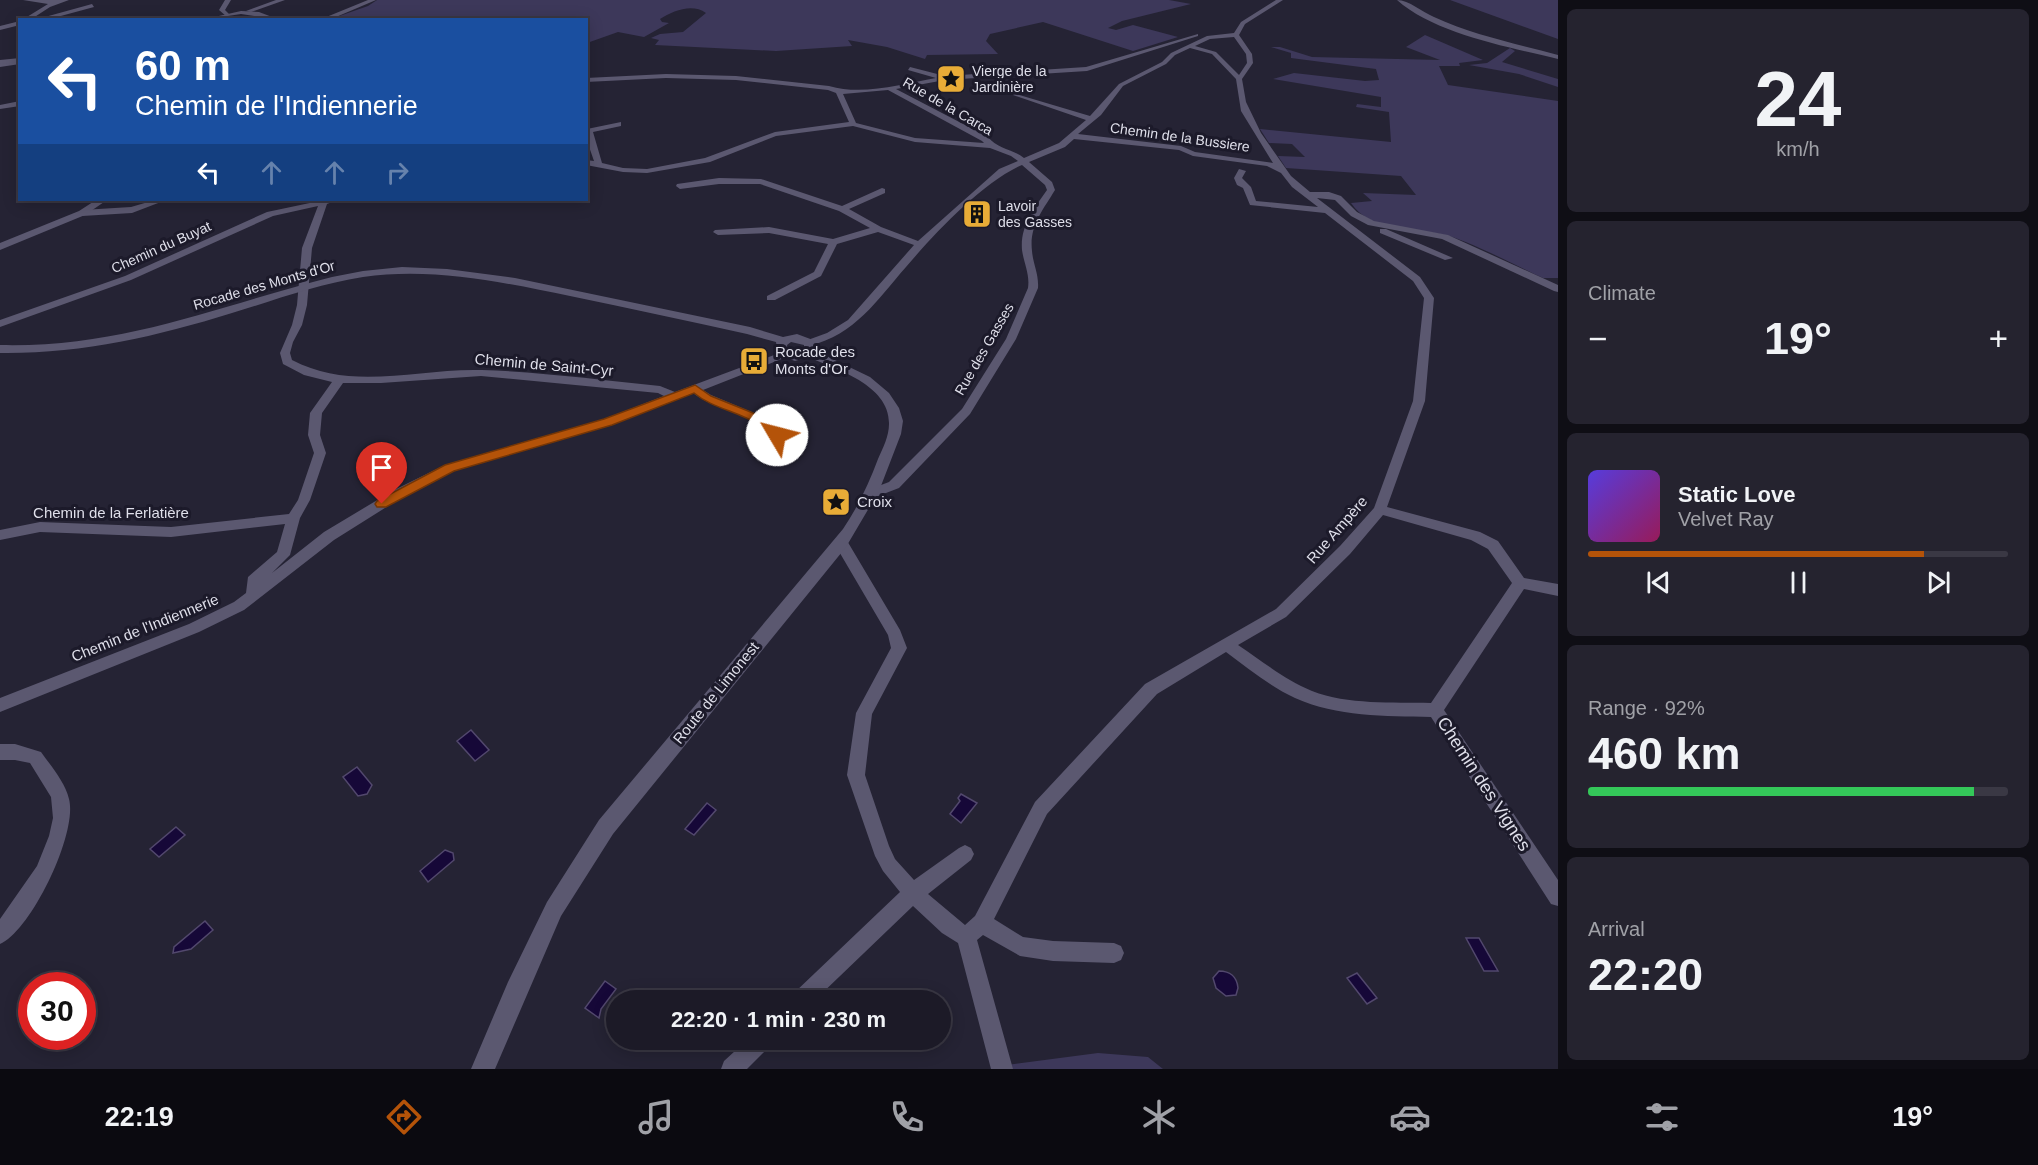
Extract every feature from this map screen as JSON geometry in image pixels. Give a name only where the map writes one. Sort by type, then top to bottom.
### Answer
[{"type":"street","points":[[26,0],[56,4]]},
{"type":"street","points":[[29,18],[66,0]]},
{"type":"street","points":[[226,14],[222,10],[228,0]]},
{"type":"street","points":[[211,18],[249,11],[282,0]]},
{"type":"street","points":[[327,18],[371,0]]},
{"type":"street","points":[[588,80],[666,76],[736,78],[829,88],[839,92],[891,89],[945,78],[1087,69],[1196,35],[1208,33],[1236,36],[1243,23],[1280,0]]},
{"type":"street","points":[[1400,0],[1418,12],[1442,22],[1558,57]]},
{"type":"street","points":[[45,18],[92,6]]},
{"type":"street","points":[[249,11],[273,18]]},
{"type":"street","points":[[1,29],[18,23]]},
{"type":"street","points":[[1196,35],[1209,37]]},
{"type":"street","points":[[809,348],[797,338],[785,348],[795,357],[855,319],[919,243],[1002,171],[1051,150],[1072,136],[1091,119],[1121,85],[1164,63],[1173,54],[1189,46],[1209,37],[1221,35]]},
{"type":"street","name":"Rue Ampère","points":[[982,923],[1041,808],[1151,689],[1281,613],[1345,550],[1380,510],[1419,401],[1429,298],[1417,279],[1326,210],[1295,185],[1282,171],[1257,133],[1242,104],[1239,79],[1250,63],[1249,54],[1236,36]]},
{"type":"street","points":[[1189,46],[1214,52],[1239,79]]},
{"type":"street","points":[[0,63],[18,61]]},
{"type":"street","points":[[910,69],[945,78]]},
{"type":"street","name":"Rue de la Carca","points":[[891,89],[985,139],[991,146]]},
{"type":"street","points":[[839,92],[853,124]]},
{"type":"street","points":[[1015,94],[1091,119]]},
{"type":"street","points":[[0,107],[18,103]]},
{"type":"street","points":[[599,165],[589,134],[596,129],[618,124]]},
{"type":"street","points":[[588,162],[623,170],[647,171],[707,160],[775,134],[853,124],[915,140],[991,146],[1014,154],[1023,161]]},
{"type":"street","name":"Chemin de la Bussiere","points":[[1072,136],[1181,148],[1193,154],[1269,164],[1282,171]]},
{"type":"street","name":"Rue des Gasses","points":[[873,493],[894,485],[966,411],[1011,339],[1026,308],[1034,279],[1027,250],[1029,224],[1052,190],[1023,161]]},
{"type":"street","points":[[1242,171],[1238,178],[1247,187],[1253,203],[1326,210]]},
{"type":"street","points":[[680,186],[719,181],[750,181],[842,208],[878,229],[919,243]]},
{"type":"street","points":[[842,208],[882,191]]},
{"type":"street","points":[[1309,195],[1329,195],[1338,198],[1354,214],[1387,233],[1448,258]]},
{"type":"street","points":[[0,247],[82,213],[100,201]]},
{"type":"street","points":[[82,213],[132,210],[159,201]]},
{"type":"street","name":"Chemin du Buyat","points":[[0,324],[128,278],[270,214],[329,201]]},
{"type":"street","points":[[254,596],[254,581],[282,555],[293,518],[304,500],[320,453],[314,435],[316,413],[339,380],[300,372],[287,362],[285,353],[297,325],[302,305],[307,248],[322,203]]},
{"type":"street","points":[[1371,224],[1445,237],[1558,289]]},
{"type":"street","points":[[718,232],[769,230],[833,242],[878,229]]},
{"type":"street","points":[[771,298],[818,274],[833,242]]},
{"type":"street","name":"Rocade des Monts d'Or","points":[[0,350],[78,348],[141,336],[302,288],[347,277],[404,271],[479,276],[588,296],[750,331],[785,348]]},
{"type":"street","name":"Chemin de l'Indiennerie","points":[[0,705],[194,628],[239,606],[329,536],[425,480],[474,459],[599,425],[695,389],[785,348]]},
{"type":"street","name":"Route de Limonest","points":[[483,1069],[516,990],[554,909],[606,826],[841,543],[858,521],[873,493],[893,440],[896,426],[894,411],[884,395],[872,384],[809,348]]},
{"type":"street","name":"Chemin de Saint-Cyr","points":[[339,380],[424,378],[479,373],[660,390],[674,396]]},
{"type":"street","points":[[695,389],[707,398],[764,422],[777,435]]},
{"type":"street","points":[[1380,510],[1475,536],[1493,545],[1520,583],[1558,590]]},
{"type":"street","name":"Chemin de la Ferlatière","points":[[0,535],[40,527],[171,532],[293,518]]},
{"type":"street","points":[[841,543],[895,634],[899,648],[864,713],[856,775],[885,858],[913,893],[949,926],[966,937],[1002,1069]]},
{"type":"street","points":[[1435,710],[1520,583]]},
{"type":"street","name":"Chemin des Vignes","points":[[1226,644],[1285,685],[1323,702],[1357,707],[1435,710],[1558,897]]},
{"type":"street","points":[[0,752],[15,752],[35,757],[61,800],[60,826],[51,859],[15,916],[0,934]]},
{"type":"street","points":[[811,990],[913,893],[965,854]]},
{"type":"street","points":[[966,937],[982,923],[1020,946],[1053,951],[1114,952]]},
{"type":"street","points":[[732,1069],[752,1050]]},
{"type":"shaded area","points":[[377,0],[1169,0],[1191,4],[1122,21],[1108,28],[1116,30],[1133,25],[1178,37],[1133,51],[1043,22],[990,34],[986,41],[998,54],[927,55],[925,59],[887,47],[848,40],[852,46],[776,51],[655,45],[659,40],[651,38],[660,34],[683,32],[706,13],[689,8],[660,19],[662,22],[669,23],[644,37],[618,32],[588,43],[588,18],[334,18],[368,6]]},
{"type":"shaded area","points":[[1450,0],[1558,0],[1558,39]]},
{"type":"shaded area","points":[[1425,35],[1483,60],[1459,63],[1460,66],[1439,66],[1448,85],[1558,101],[1558,278],[1543,278],[1449,236],[1370,220],[1351,203],[1372,201],[1363,193],[1416,195],[1401,176],[1286,168],[1278,156],[1305,157],[1292,144],[1269,143],[1260,129],[1391,142],[1389,112],[1356,107],[1357,104],[1381,107],[1381,97],[1273,79],[1294,73],[1365,81],[1379,80],[1376,69],[1291,58],[1291,53],[1271,47],[1280,47],[1312,57],[1440,60],[1406,47]]},
{"type":"shaded area","points":[[1510,48],[1515,51],[1502,62],[1558,79],[1558,87],[1519,74],[1469,65],[1487,63]]},
{"type":"shaded area","points":[[471,730],[489,750],[475,761],[457,741]]},
{"type":"shaded area","points":[[357,767],[372,785],[367,794],[358,796],[343,777]]},
{"type":"shaded area","points":[[961,794],[977,803],[961,823],[950,814],[960,801],[958,798]]},
{"type":"shaded area","points":[[707,803],[716,810],[694,835],[685,829]]},
{"type":"shaded area","points":[[176,827],[185,835],[159,857],[150,849]]},
{"type":"shaded area","points":[[445,850],[453,853],[454,860],[428,882],[420,871]]},
{"type":"shaded area","points":[[205,921],[213,930],[191,949],[173,953],[174,947]]},
{"type":"shaded area","points":[[1466,938],[1479,938],[1498,971],[1484,971]]},
{"type":"shaded area","points":[[1219,971],[1232,975],[1238,988],[1236,995],[1226,996],[1216,988],[1213,978]]},
{"type":"shaded area","points":[[1357,973],[1377,998],[1367,1004],[1347,978]]},
{"type":"shaded area","points":[[605,981],[616,989],[606,990],[606,1002],[601,1009],[599,1018],[585,1008]]},
{"type":"shaded area","points":[[1098,1053],[1148,1057],[1163,1069],[1008,1069],[1007,1065]]},
{"type":"place","name":"Vierge de la Jardinière","points":[[951,79]]},
{"type":"place","name":"Lavoir des Gasses","points":[[977,214]]},
{"type":"place","name":"Rocade des Monts d'Or","points":[[754,361]]},
{"type":"place","name":"Croix","points":[[836,502]]},
{"type":"route","points":[[382,504],[425,480],[474,459],[608,422],[695,389],[707,398],[764,422],[777,435]]}]
